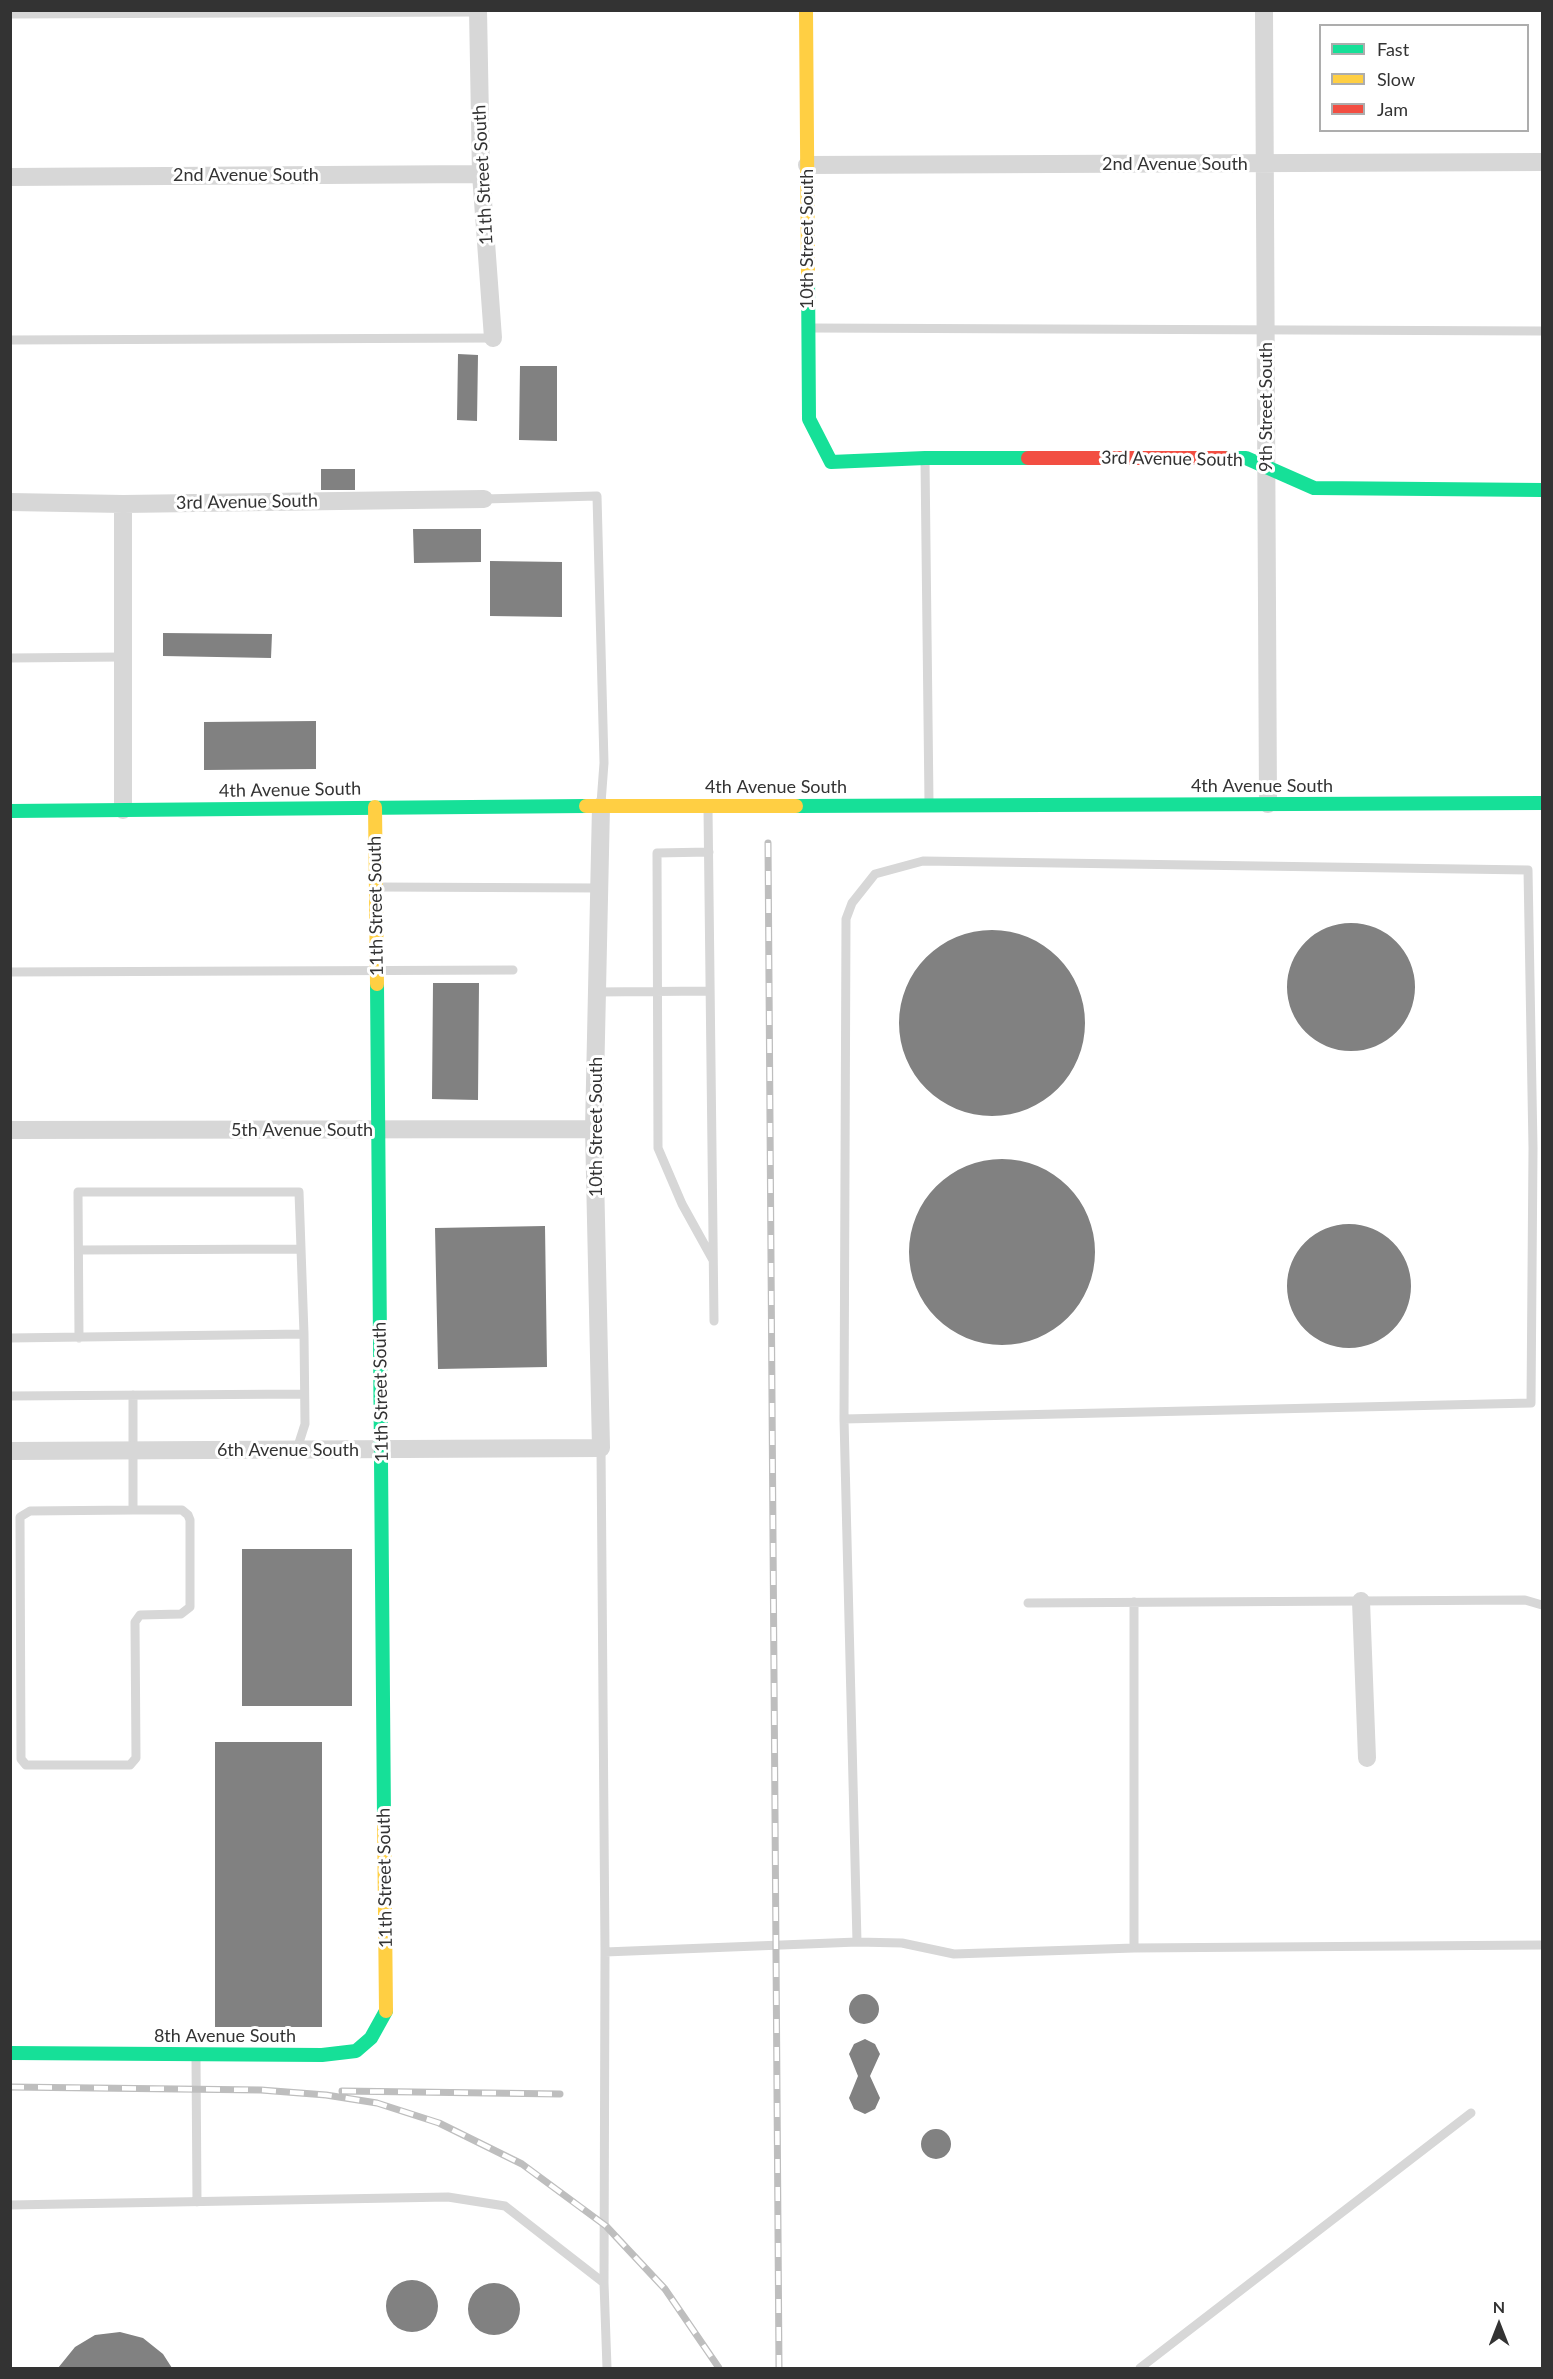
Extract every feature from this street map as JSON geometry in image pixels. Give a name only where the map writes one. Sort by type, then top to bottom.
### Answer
[{"type":"street","name":"10th Street South","points":[[806,10],[809,419],[831,462]]},
{"type":"street","name":"9th Street South","points":[[1264,10],[1268,804]]},
{"type":"street","name":"11th Street South","points":[[478,11],[481,174],[493,338]]},
{"type":"street","name":"2nd Avenue South","points":[[807,165],[1542,162]]},
{"type":"street","name":"2nd Avenue South","points":[[10,177],[481,174]]},
{"type":"street","name":"3rd Avenue South","points":[[831,462],[925,458],[1246,458],[1314,488],[1542,490]]},
{"type":"street","name":"3rd Avenue South","points":[[10,502],[123,504],[484,499]]},
{"type":"street","points":[[123,504],[123,810]]},
{"type":"street","name":"4th Avenue South","points":[[10,811],[375,807],[1542,803]]},
{"type":"street","name":"10th Street South","points":[[601,806],[594,1129],[601,1448]]},
{"type":"street","name":"11th Street South","points":[[375,807],[386,1978]]},
{"type":"street","name":"5th Avenue South","points":[[10,1131],[594,1129]]},
{"type":"street","name":"6th Avenue South","points":[[10,1451],[601,1448]]},
{"type":"street","points":[[1361,1601],[1367,1758]]},
{"type":"street","name":"8th Avenue South","points":[[10,2053],[322,2055],[356,2050],[371,2038],[386,2012],[386,1978]]},
{"type":"lane","points":[[10,14],[478,11]]},
{"type":"lane","points":[[808,328],[1542,331]]},
{"type":"lane","points":[[10,340],[493,338]]},
{"type":"lane","points":[[925,458],[929,805]]},
{"type":"lane","points":[[484,499],[597,496],[604,763],[601,806]]},
{"type":"lane","points":[[10,658],[123,657]]},
{"type":"lane","points":[[708,806],[714,1321]]},
{"type":"lane","points":[[709,852],[657,853],[658,1148],[682,1204],[714,1262]]},
{"type":"lane","points":[[844,1419],[1531,1403],[1538,1148],[1528,870],[923,861],[875,874],[852,903],[846,919],[844,1419],[857,1942]]},
{"type":"lane","points":[[376,887],[599,888]]},
{"type":"lane","points":[[10,972],[513,970]]},
{"type":"lane","points":[[597,992],[710,991]]},
{"type":"lane","points":[[79,1338],[78,1192],[299,1192],[305,1424],[297,1449]]},
{"type":"lane","points":[[79,1250],[301,1249]]},
{"type":"lane","points":[[10,1338],[304,1334]]},
{"type":"lane","points":[[10,1396],[304,1394]]},
{"type":"lane","points":[[133,1395],[133,1510]]},
{"type":"lane","points":[[601,1448],[605,1952],[604,2283],[607,2368]]},
{"type":"lane","points":[[133,1510],[182,1510],[190,1520],[190,1607],[181,1614],[140,1614],[135,1622],[136,1758],[130,1765],[26,1765],[21,1759],[20,1516],[30,1511],[133,1510]]},
{"type":"lane","points":[[1028,1603],[1525,1600],[1542,1605]]},
{"type":"lane","points":[[1134,1602],[1134,1948]]},
{"type":"lane","points":[[605,1952],[857,1942],[902,1943],[954,1954],[1134,1948],[1542,1946]]},
{"type":"lane","points":[[196,2054],[197,2202]]},
{"type":"lane","points":[[1140,2368],[1471,2113]]},
{"type":"lane","points":[[10,2205],[448,2197],[505,2206],[604,2283]]},
{"type":"building","points":[[458,354],[478,355],[477,421],[457,420]]},
{"type":"building","points":[[520,366],[557,366],[557,441],[519,440]]},
{"type":"building","points":[[321,469],[355,469],[355,490],[321,490]]},
{"type":"building","points":[[413,529],[481,529],[481,562],[414,563]]},
{"type":"building","points":[[490,561],[562,562],[562,617],[490,616]]},
{"type":"building","points":[[163,633],[272,634],[271,658],[163,656]]},
{"type":"building","points":[[316,721],[316,769],[204,770],[204,722]]},
{"type":"building","points":[[1351,923],[1375,928],[1396,942],[1410,963],[1415,987],[1410,1011],[1396,1032],[1375,1046],[1351,1051],[1327,1046],[1306,1032],[1292,1011],[1287,987],[1292,963],[1306,942],[1327,928]]},
{"type":"building","points":[[992,930],[1010,931],[1028,937],[1044,945],[1058,957],[1070,971],[1078,987],[1084,1005],[1084,1041],[1078,1059],[1070,1075],[1058,1089],[1044,1101],[1028,1109],[1010,1115],[992,1116],[974,1115],[956,1109],[940,1101],[926,1089],[914,1075],[906,1059],[900,1041],[899,1023],[900,1005],[906,987],[914,971],[926,957],[940,945],[956,937],[974,931]]},
{"type":"building","points":[[433,983],[479,983],[478,1100],[432,1099]]},
{"type":"building","points":[[1002,1159],[1020,1160],[1038,1166],[1054,1174],[1068,1186],[1080,1200],[1088,1216],[1094,1234],[1094,1270],[1088,1288],[1080,1304],[1068,1318],[1054,1330],[1038,1338],[1020,1344],[1002,1345],[984,1344],[966,1338],[950,1330],[936,1318],[924,1304],[916,1288],[910,1270],[909,1252],[910,1234],[916,1216],[924,1200],[936,1186],[950,1174],[966,1166],[984,1160]]},
{"type":"building","points":[[1349,1224],[1373,1229],[1393,1242],[1406,1262],[1411,1286],[1406,1310],[1393,1330],[1373,1343],[1349,1348],[1325,1343],[1305,1330],[1292,1310],[1287,1286],[1292,1262],[1305,1242],[1325,1229]]},
{"type":"building","points":[[545,1226],[547,1367],[438,1369],[435,1228]]},
{"type":"building","points":[[242,1549],[352,1549],[352,1706],[242,1706]]},
{"type":"building","points":[[215,1742],[322,1742],[322,2027],[215,2027]]},
{"type":"building","points":[[864,1994],[874,1999],[879,2009],[874,2019],[864,2024],[854,2019],[849,2009],[854,1999]]},
{"type":"building","points":[[865,2039],[875,2044],[880,2054],[870,2076],[880,2098],[875,2109],[865,2114],[854,2109],[849,2098],[858,2076],[849,2054],[854,2044]]},
{"type":"building","points":[[936,2129],[946,2134],[951,2144],[946,2154],[936,2159],[926,2154],[921,2144],[926,2134]]},
{"type":"building","points":[[412,2280],[426,2284],[434,2292],[438,2306],[434,2320],[426,2328],[412,2332],[398,2328],[390,2320],[386,2306],[390,2292],[398,2284]]},
{"type":"building","points":[[494,2283],[508,2287],[516,2295],[520,2309],[516,2323],[508,2331],[494,2335],[480,2331],[472,2323],[468,2309],[472,2295],[480,2287]]},
{"type":"building","points":[[120,2332],[143,2338],[163,2354],[172,2368],[58,2368],[75,2347],[95,2335]]},
{"type":"railway","points":[[768,843],[779,2368]]},
{"type":"railway","points":[[10,2087],[261,2090],[326,2095],[377,2103],[439,2123],[522,2164],[606,2226],[665,2289],[719,2368]]},
{"type":"railway","points":[[342,2091],[560,2094]]},
{"type":"traffic: fast","points":[[808,274],[809,419],[831,462],[925,458],[1028,458]]},
{"type":"traffic: fast","points":[[1225,458],[1246,458],[1314,488],[1542,490]]},
{"type":"traffic: fast","points":[[796,806],[1542,803]]},
{"type":"traffic: fast","points":[[10,811],[586,806]]},
{"type":"traffic: fast","points":[[377,984],[384,1817]]},
{"type":"traffic: fast","points":[[10,2053],[322,2055],[356,2051],[371,2038],[386,2011]]},
{"type":"traffic: slow","points":[[806,10],[808,274]]},
{"type":"traffic: slow","points":[[586,806],[796,806]]},
{"type":"traffic: slow","points":[[375,807],[377,984]]},
{"type":"traffic: slow","points":[[384,1817],[386,2011]]},
{"type":"traffic: jam","points":[[1028,458],[1225,458]]}]
